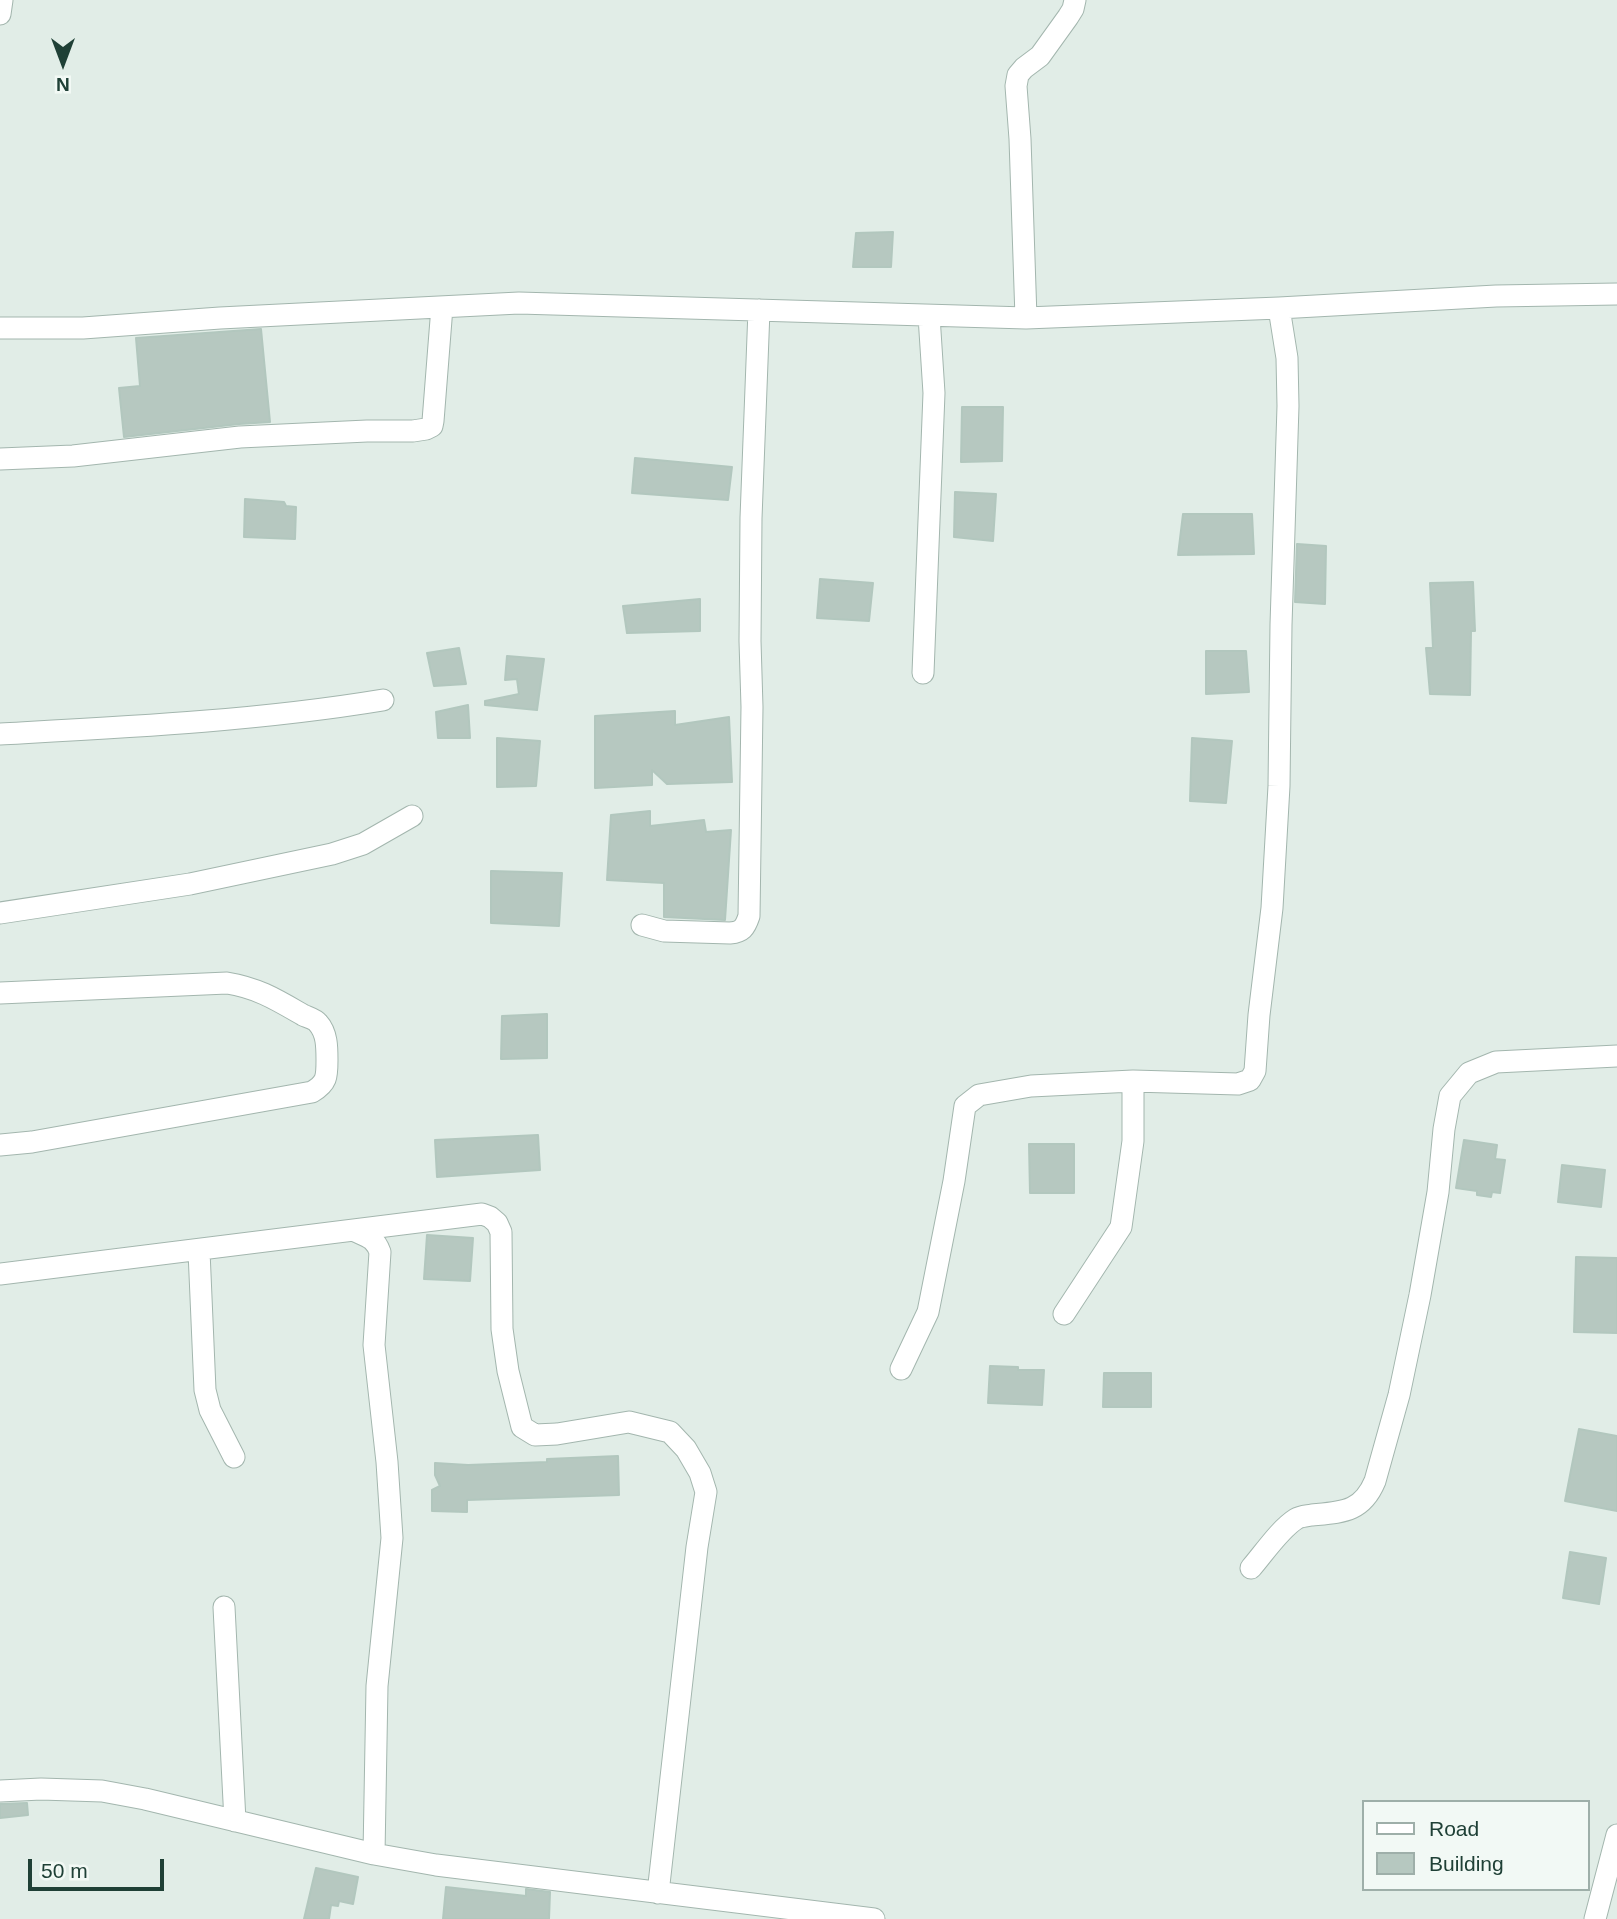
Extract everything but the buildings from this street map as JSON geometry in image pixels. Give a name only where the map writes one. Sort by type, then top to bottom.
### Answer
[{"type":"street","points":[[0,15],[2,0]]},
{"type":"street","points":[[1026,318],[1016,86],[1018,75],[1040,56],[1068,17],[1075,0]]},
{"type":"street","points":[[0,328],[83,328],[220,318],[519,303],[1026,318],[1496,296],[1617,294]]},
{"type":"street","points":[[0,459],[73,456],[240,438],[426,429],[432,426],[433,421],[442,307]]},
{"type":"street","points":[[901,1369],[928,1312],[954,1181],[965,1106],[979,1095],[1031,1086],[1133,1081],[1238,1084],[1250,1080],[1255,1071],[1272,908],[1279,786],[1288,406],[1287,358],[1279,308]]},
{"type":"street","points":[[642,925],[664,931],[730,933],[745,928],[749,916],[751,518],[759,310]]},
{"type":"street","points":[[923,673],[934,393],[929,316]]},
{"type":"street","points":[[0,734],[186,724],[328,709],[383,700]]},
{"type":"street","points":[[0,913],[190,884],[332,854],[363,844],[412,816]]},
{"type":"street","points":[[0,993],[227,983],[261,991],[288,1005],[318,1023],[327,1040],[327,1075],[322,1086],[312,1092],[32,1142],[0,1145]]},
{"type":"street","points":[[1251,1568],[1288,1525],[1299,1517],[1339,1513],[1357,1506],[1371,1491],[1399,1395],[1420,1295],[1438,1192],[1450,1096],[1469,1073],[1496,1062],[1617,1056]]},
{"type":"street","points":[[1064,1314],[1121,1227],[1133,1141],[1133,1081]]},
{"type":"street","points":[[0,1274],[199,1251],[450,1217],[482,1214],[491,1217],[501,1232],[502,1329],[508,1371],[522,1427],[535,1435],[557,1434],[629,1422],[670,1432],[686,1449],[700,1473],[706,1492],[694,1574],[658,1893]]},
{"type":"street","points":[[355,1231],[368,1236],[376,1243],[380,1252],[374,1345],[392,1538],[377,1686],[374,1854]]},
{"type":"street","points":[[199,1251],[205,1390],[210,1410],[234,1457]]},
{"type":"street","points":[[224,1607],[235,1821]]},
{"type":"street","points":[[0,1791],[102,1791],[374,1854],[436,1865],[658,1893],[706,1909],[874,1919]]},
{"type":"street","points":[[1617,1835],[1595,1918],[1617,1918]]}]
